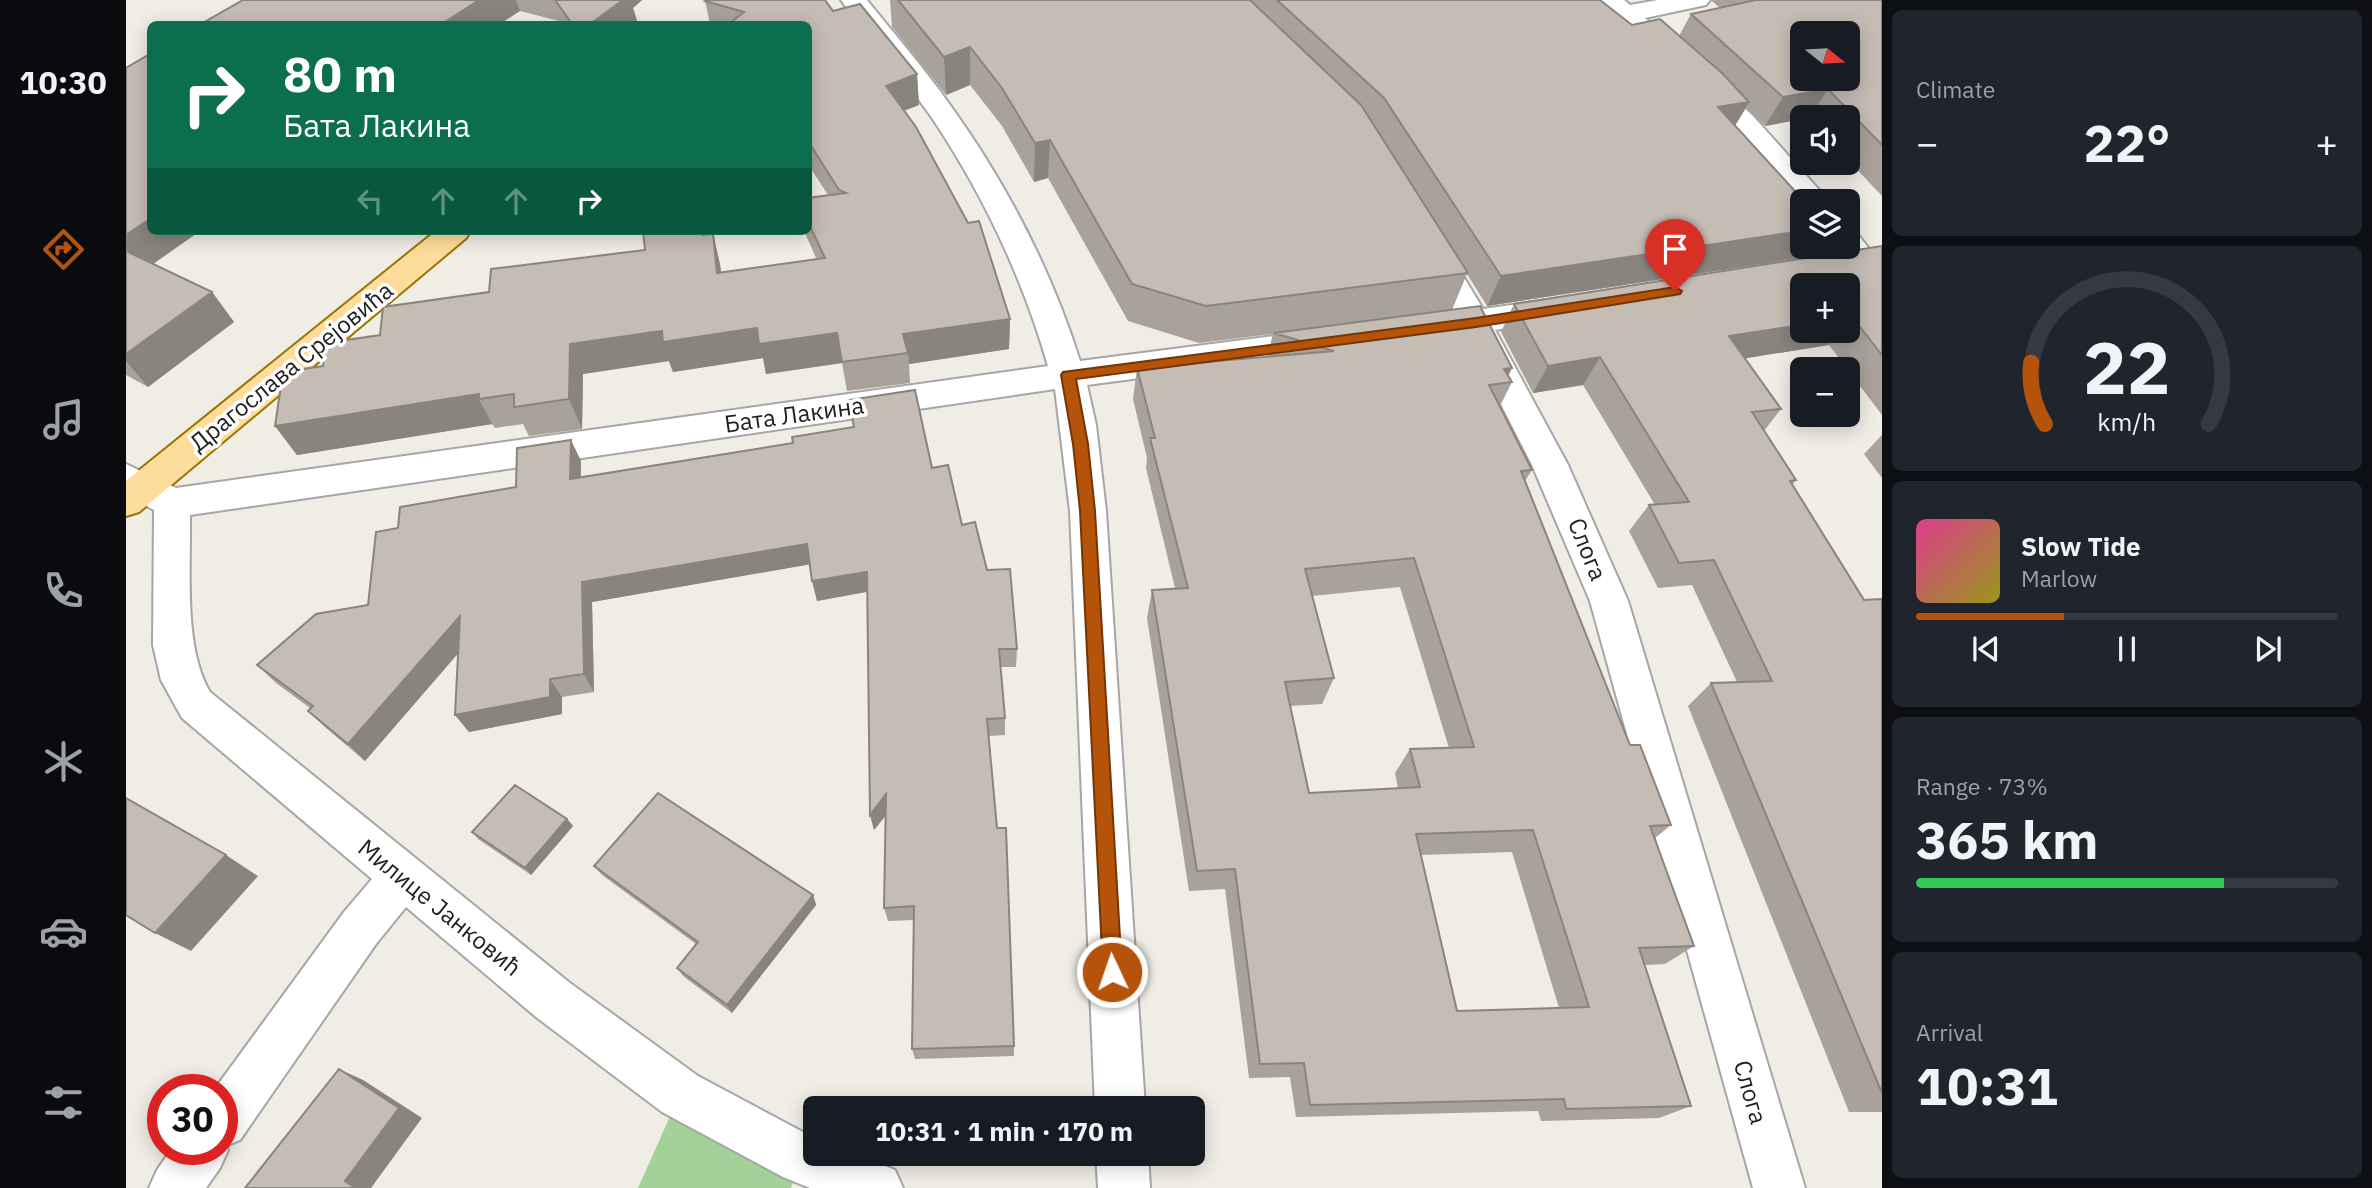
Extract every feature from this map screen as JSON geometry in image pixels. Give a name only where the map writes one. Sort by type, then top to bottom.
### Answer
[{"type":"main road","name":"Драгослава Срејовића","points":[[142,493],[450,235]]},
{"type":"street","points":[[854,0],[950,124],[987,182],[1033,277],[1068,375],[1080,444],[1087,511],[1118,1096]]},
{"type":"street","points":[[1616,7],[1697,0]]},
{"type":"street","points":[[1616,7],[1725,105],[1804,189]]},
{"type":"street","name":"Слога","points":[[1414,219],[1476,322],[1577,519],[1609,601],[1779,1188]]},
{"type":"street","points":[[1823,268],[1864,264]]},
{"type":"street","points":[[1406,331],[1594,304]]},
{"type":"street","name":"Бата Лакина","points":[[142,493],[1352,338]]},
{"type":"street","name":"Милице Јанковић","points":[[142,493],[181,680],[197,705],[553,1000],[680,1094],[801,1159],[877,1188]]},
{"type":"street","points":[[238,1100],[360,929],[403,877]]},
{"type":"street","points":[[175,1188],[191,1165]]},
{"type":"street","points":[[1123,1166],[1124,1188]]},
{"type":"green space","points":[[680,1094],[801,1159],[791,1188],[638,1188]]},
{"type":"building","points":[[243,0],[479,0],[447,21],[206,21]]},
{"type":"building","points":[[555,0],[623,0],[594,21],[570,21]]},
{"type":"building","points":[[825,0],[833,11],[860,4],[917,74],[886,86],[916,127],[968,223],[979,221],[1010,319],[903,334],[908,353],[842,362],[837,333],[759,344],[757,328],[663,342],[662,331],[570,344],[569,399],[514,407],[514,394],[479,399],[479,394],[275,426],[283,372],[323,366],[326,343],[380,335],[383,307],[489,292],[491,269],[645,250],[643,235],[713,235],[717,273],[825,258],[812,230],[812,197],[846,193],[839,190],[812,147],[812,21],[733,21],[744,12],[705,1]]},
{"type":"building","points":[[898,0],[1250,0],[1361,105],[1468,273],[1206,306],[1132,284],[1050,140],[1035,143],[1002,88],[970,47],[944,57]]},
{"type":"building","points":[[1277,0],[1600,0],[1632,25],[1660,19],[1722,73],[1749,102],[1718,107],[1793,189],[1790,189],[1790,233],[1501,276],[1384,98]]},
{"type":"building","points":[[1756,0],[1882,0],[1882,145],[1860,122],[1860,105],[1843,105],[1830,91],[1860,91],[1860,21],[1790,21],[1790,91],[1817,91],[1783,97],[1691,14]]},
{"type":"building","points":[[147,56],[147,221],[126,235],[126,68]]},
{"type":"building","points":[[1882,246],[1882,355],[1860,327],[1860,273],[1790,273],[1790,327],[1729,336],[1781,409],[1752,412],[1796,480],[1790,481],[1864,600],[1882,599],[1882,1093],[1711,683],[1772,681],[1714,560],[1679,563],[1649,505],[1689,502],[1600,357],[1548,366],[1514,304],[1800,259],[1860,259],[1860,249]]},
{"type":"building","points":[[126,251],[212,292],[126,354]]},
{"type":"building","points":[[1480,306],[1512,368],[1504,369],[1512,382],[1489,385],[1532,470],[1521,471],[1630,745],[1640,745],[1671,825],[1650,826],[1694,946],[1639,948],[1691,1106],[1566,1109],[1564,1099],[1310,1105],[1304,1063],[1260,1064],[1235,869],[1197,871],[1152,590],[1188,588],[1150,438],[1155,438],[1137,368],[1334,351],[1274,333]],"holes":[[[1414,558],[1474,747],[1410,749],[1420,787],[1309,793],[1285,682],[1334,678],[1305,569]],[[1533,830],[1589,1007],[1457,1011],[1416,834]]]},
{"type":"building","points":[[915,390],[932,468],[948,465],[962,525],[975,522],[987,570],[1010,569],[1017,649],[999,649],[1005,718],[987,719],[997,828],[1006,828],[1014,1046],[912,1049],[914,906],[884,908],[886,794],[870,815],[867,572],[812,581],[807,544],[582,582],[584,674],[550,679],[550,697],[455,715],[460,616],[348,744],[308,711],[313,706],[257,665],[316,614],[368,605],[376,532],[398,528],[400,507],[516,487],[517,448],[571,440],[570,479],[793,443],[792,437],[854,427],[849,400]]},
{"type":"building","points":[[515,785],[567,819],[525,868],[472,832]]},
{"type":"building","points":[[658,793],[813,895],[727,1005],[677,968],[698,942],[594,866]]},
{"type":"building","points":[[126,798],[226,855],[155,933],[126,915]]},
{"type":"building","points":[[339,1069],[399,1108],[345,1181],[355,1188],[245,1188]]},
{"type":"route","points":[[1112,972],[1087,511],[1080,444],[1068,375],[1476,322],[1675,291]]}]
